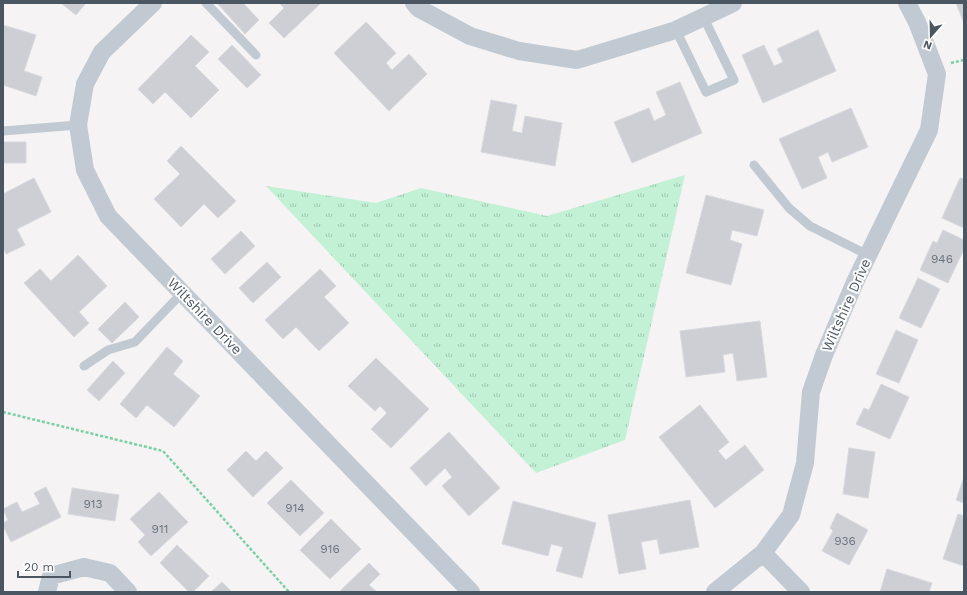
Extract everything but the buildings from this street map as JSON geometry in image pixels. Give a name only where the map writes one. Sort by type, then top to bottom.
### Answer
[{"type":"street","name":"Wiltshire Drive","points":[[152,3],[102,52],[85,84],[78,125],[85,170],[108,216],[471,592]]},
{"type":"street","points":[[414,3],[418,8],[470,36],[519,51],[577,60],[676,30],[733,3]]},
{"type":"street","name":"Wiltshire Drive","points":[[715,592],[763,552],[791,515],[805,463],[811,392],[824,355],[855,282],[929,130],[937,74],[907,3]]},
{"type":"street","points":[[763,552],[801,592]]},
{"type":"street","points":[[47,592],[51,576],[84,567],[110,573],[128,592]]},
{"type":"lane","points":[[206,3],[256,55]]},
{"type":"lane","points":[[676,30],[706,92],[734,80],[703,16]]},
{"type":"lane","points":[[3,131],[78,125]]},
{"type":"lane","points":[[754,165],[789,208],[810,226],[868,255]]},
{"type":"lane","points":[[84,366],[108,350],[136,342],[182,293]]},
{"type":"path","points":[[3,412],[162,451],[289,592]]},
{"type":"green space","points":[[685,175],[625,440],[536,473],[266,186],[376,203],[421,188],[547,216]]}]
